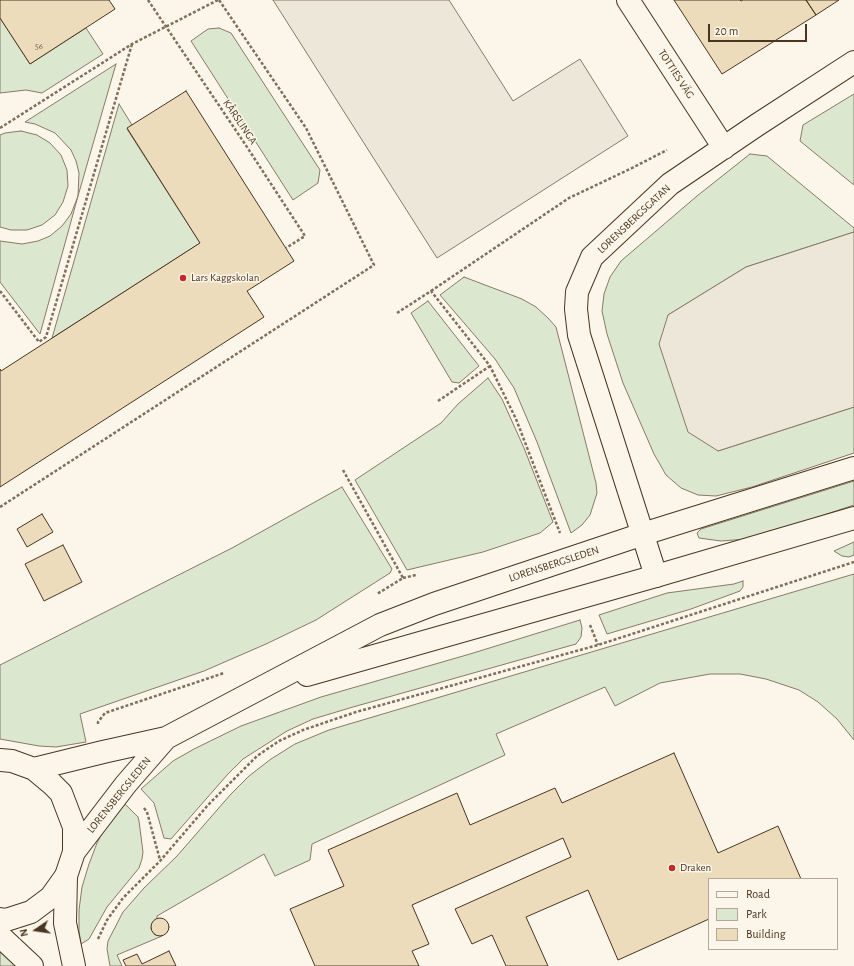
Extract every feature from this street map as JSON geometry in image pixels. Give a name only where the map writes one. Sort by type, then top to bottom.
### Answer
[{"type":"street","name":"TOTTIES VÄG","points":[[628,0],[724,148]]},
{"type":"street","name":"LORENSBERGSGATAN","points":[[656,576],[644,534],[579,335],[576,309],[577,292],[592,257],[670,184],[854,62]]},
{"type":"street","name":"LORENSBERGSLEDEN","points":[[34,769],[166,738],[380,625],[434,604],[644,534],[854,468]]},
{"type":"street","name":"LORENSBERGSLEDEN","points":[[265,687],[854,518]]},
{"type":"street","name":"LORENSBERGSLEDEN","points":[[74,852],[126,784],[166,738]]},
{"type":"street","name":"LORENSBERGSLEDEN","points":[[0,760],[12,761],[34,769],[52,784],[61,793],[74,827],[74,852],[66,876],[51,897],[31,912],[6,920],[0,919]]},
{"type":"street","points":[[66,876],[65,923],[74,966]]},
{"type":"street","points":[[0,936],[32,966]]},
{"type":"path","name":"KÅRSLINGA","points":[[148,0],[305,236],[286,248]]},
{"type":"path","points":[[0,128],[132,44],[219,0],[306,128],[374,265],[0,507]]},
{"type":"path","points":[[0,291],[39,342],[46,337],[132,44]]},
{"type":"path","points":[[397,313],[569,198],[630,169],[671,147]]},
{"type":"path","points":[[430,290],[490,366],[516,419],[558,526],[566,560]]},
{"type":"path","points":[[438,402],[490,366]]},
{"type":"path","points":[[343,470],[403,578]]},
{"type":"path","points":[[95,945],[107,920],[123,898],[160,861],[213,800],[257,756],[279,741],[303,730],[356,712],[598,645],[854,562]]},
{"type":"path","points":[[374,596],[403,578],[416,575]]},
{"type":"path","points":[[579,598],[598,645]]},
{"type":"path","points":[[98,727],[98,722],[105,713],[226,672]]},
{"type":"path","points":[[142,807],[147,812],[160,861]]},
{"type":"green space","points":[[0,18],[30,64],[86,28],[103,54],[42,93],[26,90],[0,93]]},
{"type":"green space","points":[[219,28],[231,33],[320,170],[318,183],[293,200],[191,41],[208,29]]},
{"type":"green space","points":[[116,64],[78,196],[79,173],[71,150],[55,133],[35,124],[25,122]]},
{"type":"green space","points":[[854,94],[854,185],[800,141],[803,125]]},
{"type":"green space","points":[[119,104],[132,125],[127,129],[200,243],[52,338]]},
{"type":"green space","points":[[21,131],[37,135],[50,143],[61,155],[67,170],[68,186],[63,202],[55,215],[42,225],[27,230],[11,230],[0,227],[0,135]]},
{"type":"green space","points":[[750,154],[767,156],[854,228],[854,232],[746,267],[668,315],[718,451],[854,407],[854,453],[752,487],[716,496],[698,495],[681,488],[666,475],[654,454],[623,383],[607,334],[602,311],[604,294],[610,277],[621,261],[697,196]]},
{"type":"green space","points":[[78,196],[40,334],[0,282],[0,241],[22,244],[38,241],[50,236],[62,226],[71,214]]},
{"type":"green space","points":[[464,277],[522,299],[536,307],[556,327],[596,483],[597,493],[590,515],[582,525],[571,533],[537,442],[514,388],[495,359],[440,295]]},
{"type":"green space","points":[[428,301],[479,366],[459,383],[452,382],[411,313]]},
{"type":"green space","points":[[488,378],[502,399],[524,448],[553,522],[540,533],[483,552],[407,570],[355,480],[441,423],[458,404]]},
{"type":"green space","points":[[854,481],[854,505],[776,531],[747,539],[721,541],[699,538],[697,533],[701,529]]},
{"type":"green space","points":[[342,487],[392,569],[390,573],[316,620],[266,644],[204,671],[80,714],[86,742],[56,747],[39,746],[0,739],[0,665],[232,548]]},
{"type":"green space","points":[[854,542],[854,555],[849,557],[842,556],[834,551]]},
{"type":"green space","points":[[854,574],[854,740],[837,719],[818,702],[799,690],[766,679],[740,674],[710,674],[660,683],[615,706],[605,687],[496,734],[505,755],[312,844],[310,860],[275,876],[264,854],[157,916],[157,919],[152,923],[151,929],[155,935],[162,936],[117,955],[122,966],[110,966],[107,949],[108,941],[123,912],[144,888],[177,856],[231,794],[249,776],[271,759],[295,744],[329,730]]},
{"type":"green space","points":[[743,581],[743,587],[740,591],[691,609],[607,634],[599,615],[667,593],[734,584]]},
{"type":"green space","points":[[580,620],[582,628],[581,637],[576,644],[313,719],[287,731],[243,759],[171,839],[164,838],[154,803],[141,789],[173,761],[241,726],[321,697],[470,654]]},
{"type":"green space","points":[[124,803],[138,817],[143,852],[142,859],[139,868],[107,907],[89,939],[81,944],[79,931],[79,910],[82,887],[89,864],[106,825]]},
{"type":"green space","points":[[0,950],[17,966],[0,966]]},
{"type":"shaded area","points":[[273,0],[449,0],[513,101],[580,59],[628,136],[437,258]]},
{"type":"shaded area","points":[[854,232],[854,407],[718,451],[688,432],[659,344],[668,315],[746,267]]},
{"type":"building","points":[[0,0],[109,0],[115,9],[30,64],[0,18]]},
{"type":"building","points":[[674,0],[806,0],[816,15],[722,74]]},
{"type":"building","points":[[806,0],[839,0],[816,15]]},
{"type":"building","points":[[186,91],[294,261],[247,291],[264,317],[0,487],[0,369],[1,371],[200,243],[127,128]]},
{"type":"building","points":[[42,514],[53,532],[27,547],[17,529]]},
{"type":"building","points":[[63,545],[82,582],[44,601],[25,564]]},
{"type":"building","name":"Draken","points":[[674,753],[718,853],[778,826],[801,878],[708,878],[708,919],[618,960],[588,890],[526,917],[548,966],[506,966],[492,935],[472,944],[455,909],[571,857],[563,838],[412,905],[429,944],[412,951],[419,966],[315,966],[290,909],[344,886],[328,850],[457,793],[470,825],[555,788],[562,803]]},
{"type":"building","points":[[160,918],[166,921],[169,927],[166,933],[160,936],[154,933],[151,927],[154,921]]},
{"type":"building","points":[[169,951],[176,966],[126,966],[123,960],[137,954],[142,964]]},
{"type":"place","name":"Lars Kaggskolan","points":[[183,278]]},
{"type":"place","name":"Draken","points":[[672,868]]}]
